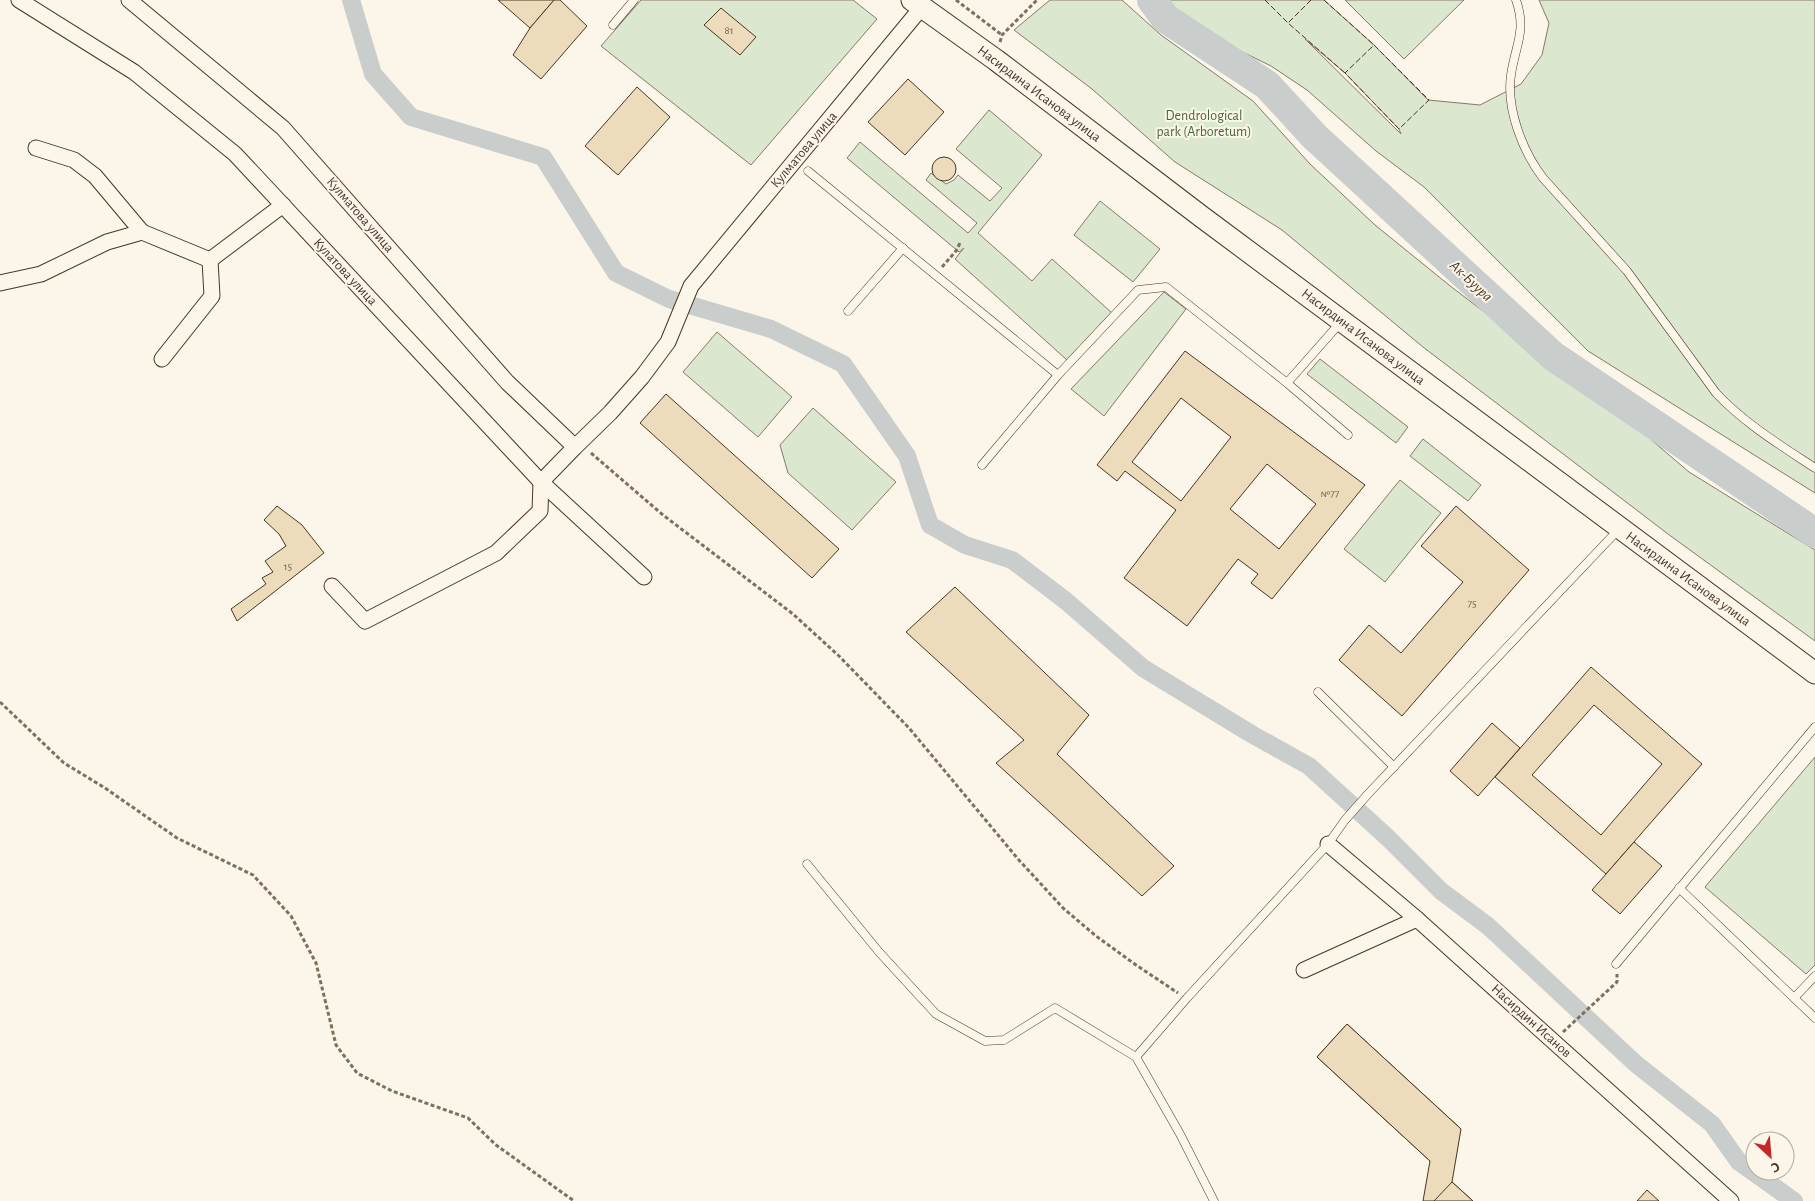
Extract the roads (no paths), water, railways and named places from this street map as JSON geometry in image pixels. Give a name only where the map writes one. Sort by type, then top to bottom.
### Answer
[{"type":"main road","name":"Насирдина Исанова улица","points":[[917,4],[996,60],[1342,321],[1815,673]]},
{"type":"street","name":"Кулатова улица","points":[[19,0],[134,72],[234,154],[541,482],[644,577]]},
{"type":"street","name":"Кулматова улица","points":[[130,0],[283,128],[507,382],[574,447]]},
{"type":"street","name":"Кулматова улица","points":[[541,482],[610,413],[642,377],[668,342],[692,286],[917,4]]},
{"type":"street","points":[[36,148],[74,160],[95,176],[142,232],[210,260]]},
{"type":"street","points":[[210,260],[283,205]]},
{"type":"street","points":[[0,283],[41,274],[107,242],[142,232]]},
{"type":"street","points":[[162,359],[212,296],[210,260]]},
{"type":"street","points":[[332,586],[365,621],[496,553],[540,511],[541,482]]},
{"type":"street","name":"Насирдин Исанов","points":[[1328,844],[1417,919],[1731,1201]]},
{"type":"street","points":[[1304,970],[1417,919]]},
{"type":"lane","points":[[613,25],[634,0]]},
{"type":"lane","points":[[1516,0],[1521,27],[1520,42],[1511,76],[1511,97],[1520,137],[1530,162],[1627,271],[1716,393],[1731,410],[1815,468]]},
{"type":"lane","points":[[808,171],[1058,375]]},
{"type":"lane","points":[[848,311],[903,248]]},
{"type":"lane","points":[[982,465],[1058,375],[1138,290],[1166,286],[1287,383],[1348,435]]},
{"type":"lane","points":[[1287,383],[1342,321]]},
{"type":"lane","points":[[1136,1057],[1187,998],[1328,844],[1345,820],[1368,794],[1619,528]]},
{"type":"lane","points":[[1318,692],[1394,767]]},
{"type":"lane","points":[[1616,964],[1815,727]]},
{"type":"lane","points":[[807,864],[879,952],[936,1014],[984,1041],[1004,1040],[1055,1008],[1136,1057],[1180,1134],[1214,1201]]},
{"type":"lane","points":[[1679,888],[1815,1018]]},
{"type":"lane","points":[[1794,998],[1815,976]]},
{"type":"waterway","points":[[351,0],[373,74],[411,117],[543,157],[616,273],[669,299],[771,329],[843,364],[907,456],[930,525],[965,545],[1012,560],[1066,601],[1143,668],[1253,735],[1309,766],[1388,838],[1441,891],[1488,926],[1636,1064],[1712,1124],[1739,1162],[1794,1201]]},
{"type":"waterway","name":"Ак-Буура","points":[[1152,0],[1165,18],[1267,85],[1315,137],[1553,356],[1815,533]]},
{"type":"park label","name":"Dendrological park (Arboretum)","points":[[1204,124]]}]
